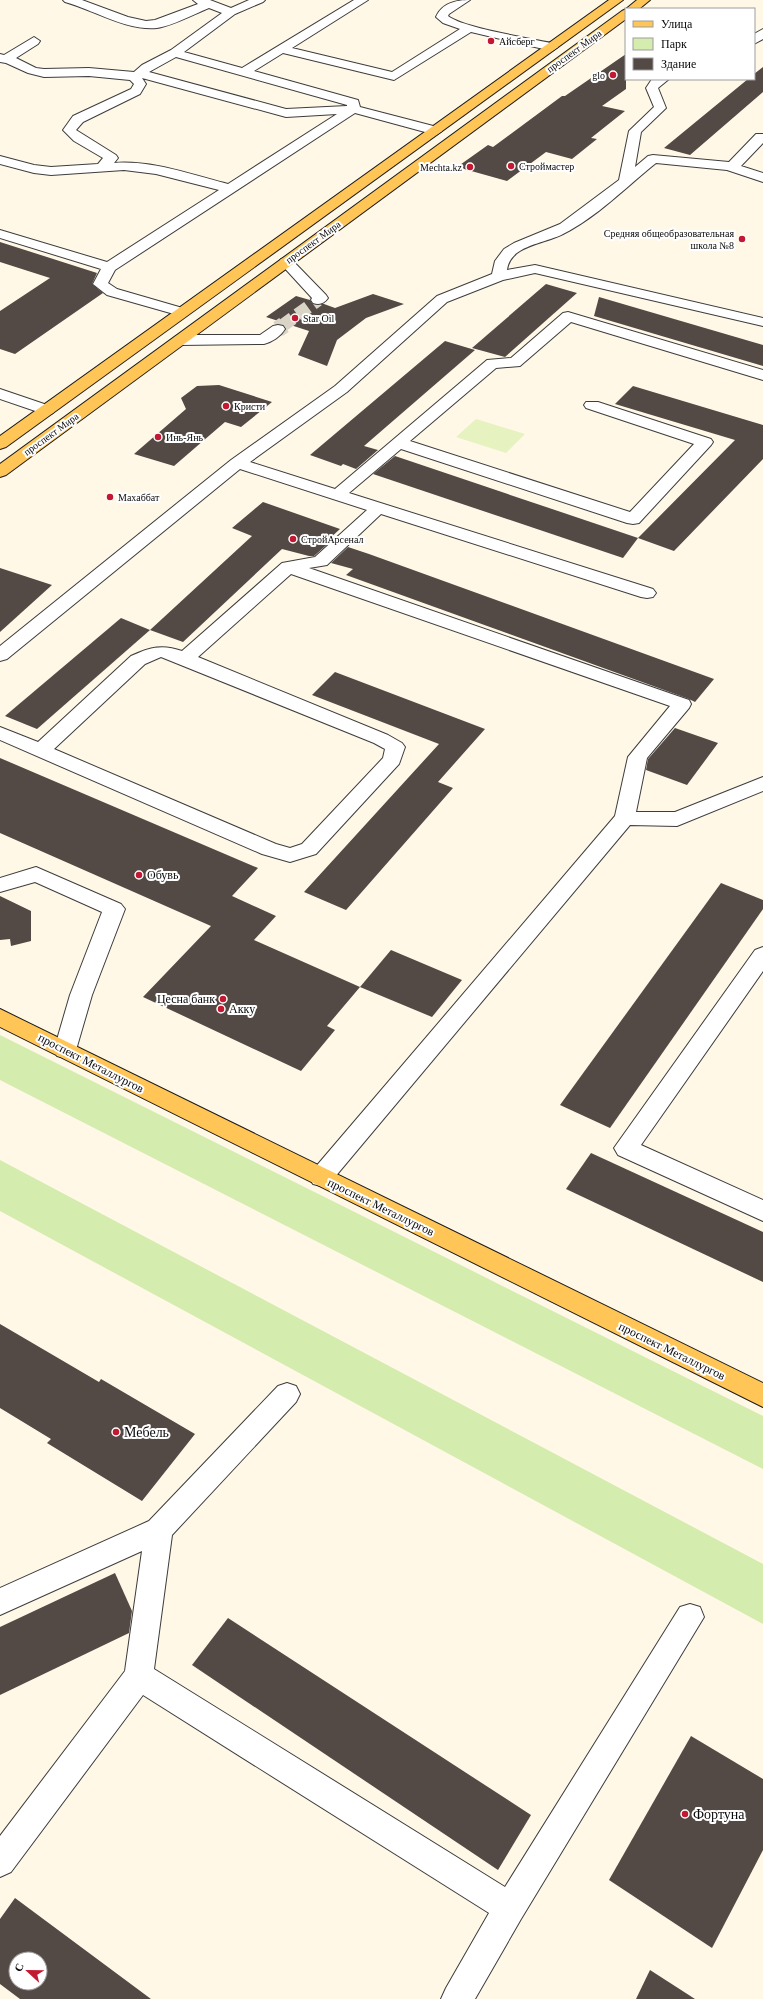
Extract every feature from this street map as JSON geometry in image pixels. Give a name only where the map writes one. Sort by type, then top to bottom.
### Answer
[{"type":"main road","name":"проспект Мира","points":[[0,444],[181,312],[436,131],[617,0]]},
{"type":"main road","points":[[633,8],[644,0]]},
{"type":"main road","name":"проспект Мира","points":[[0,472],[625,14]]},
{"type":"main road","name":"проспект Металлургов","points":[[0,1017],[763,1396]]},
{"type":"street","points":[[69,0],[119,17],[154,25],[204,2],[231,12]]},
{"type":"street","points":[[138,75],[146,68],[175,53],[186,39],[231,12],[259,0]]},
{"type":"street","points":[[244,72],[362,0]]},
{"type":"street","points":[[464,0],[444,12],[442,17],[447,21],[469,28],[552,47]]},
{"type":"street","points":[[154,25],[158,30],[168,34]]},
{"type":"street","points":[[281,49],[394,76],[469,28]]},
{"type":"street","points":[[755,39],[763,33]]},
{"type":"street","points":[[3,58],[34,41]]},
{"type":"street","points":[[175,53],[354,103],[353,109],[109,267],[100,284],[112,292],[181,312]]},
{"type":"street","points":[[3,58],[17,62],[28,69],[44,73],[70,74],[89,72],[125,77],[138,75],[286,113],[353,109],[436,131]]},
{"type":"street","points":[[103,166],[111,158],[105,152],[75,138],[68,130],[78,119],[136,91],[140,84],[138,75]]},
{"type":"street","points":[[626,180],[635,131],[660,108],[659,102],[652,88],[656,82],[661,80]]},
{"type":"street","points":[[499,276],[500,264],[511,250],[533,239],[550,236],[566,227],[653,159],[729,166],[736,164],[762,133]]},
{"type":"street","points":[[0,160],[34,169],[51,171],[103,166],[124,166],[156,170],[229,188]]},
{"type":"street","points":[[729,166],[763,178]]},
{"type":"street","points":[[0,234],[109,267]]},
{"type":"street","points":[[286,262],[321,298],[318,300]]},
{"type":"street","points":[[0,655],[237,463],[341,389],[442,299],[499,276],[535,269],[763,322]]},
{"type":"street","points":[[337,495],[492,363],[515,363],[568,316],[763,375]]},
{"type":"street","points":[[180,340],[264,339],[278,329]]},
{"type":"street","points":[[0,394],[47,410]]},
{"type":"street","points":[[398,443],[632,519],[705,442],[592,405]]},
{"type":"street","points":[[237,463],[647,593]]},
{"type":"street","points":[[185,659],[288,567],[321,561],[378,508]]},
{"type":"street","points":[[288,567],[682,704],[638,757],[625,818],[321,1177]]},
{"type":"street","points":[[0,733],[42,749],[269,849],[290,855],[309,849],[392,760],[395,748],[381,739],[168,652],[155,651],[138,660],[42,749]]},
{"type":"street","points":[[625,818],[677,819],[763,783]]},
{"type":"street","points":[[0,885],[36,874],[114,909],[81,995],[65,1050]]},
{"type":"street","points":[[763,955],[626,1148],[763,1210]]},
{"type":"street","points":[[0,1602],[159,1530],[287,1394]]},
{"type":"street","points":[[0,1861],[140,1676],[159,1530]]},
{"type":"street","points":[[457,1999],[510,1908],[690,1617]]},
{"type":"street","points":[[140,1676],[510,1908]]},
{"type":"green space","points":[[476,419],[525,434],[506,453],[456,437]]},
{"type":"green space","points":[[0,1035],[763,1416],[763,1469],[0,1080]]},
{"type":"green space","points":[[0,1160],[763,1564],[763,1624],[0,1211]]},
{"type":"building","points":[[625,55],[626,89],[602,106],[625,111],[591,138],[597,139],[572,159],[546,152],[507,181],[457,167],[488,145],[493,147],[562,96],[565,96]]},
{"type":"building","points":[[763,67],[763,92],[690,155],[664,148],[747,80],[755,80],[755,73]]},
{"type":"building","points":[[0,242],[97,273],[92,284],[103,293],[15,354],[0,349],[0,311],[50,278],[0,262]]},
{"type":"building","points":[[546,284],[577,293],[505,357],[472,348]]},
{"type":"building","points":[[373,294],[404,304],[366,318],[337,340],[327,366],[298,355],[309,331],[266,317],[296,296],[310,300],[313,304],[324,304],[335,308]]},
{"type":"building","points":[[599,297],[763,345],[763,366],[594,316]]},
{"type":"building","points":[[445,341],[475,350],[364,446],[378,450],[356,469],[343,464],[341,466],[310,455]]},
{"type":"building","points":[[219,385],[272,402],[241,427],[225,422],[174,466],[134,454],[186,409],[181,398],[197,386]]},
{"type":"building","points":[[633,386],[763,425],[763,459],[674,551],[638,538],[735,440],[615,404]]},
{"type":"building","points":[[395,456],[638,538],[623,558],[373,474]]},
{"type":"building","points":[[263,502],[340,529],[328,540],[331,541],[314,556],[282,549],[183,642],[150,630],[252,536],[232,528]]},
{"type":"building","points":[[348,547],[714,679],[695,702],[346,575],[353,569],[331,563]]},
{"type":"building","points":[[0,568],[52,585],[0,632]]},
{"type":"building","points":[[121,618],[150,630],[37,729],[5,716]]},
{"type":"building","points":[[335,672],[485,729],[438,782],[453,788],[346,910],[304,892],[439,744],[312,695]]},
{"type":"building","points":[[675,728],[718,743],[687,785],[646,770],[648,759]]},
{"type":"building","points":[[0,758],[258,868],[232,896],[276,916],[254,940],[360,987],[327,1026],[335,1030],[301,1071],[143,997],[211,926],[0,833]]},
{"type":"building","points":[[721,883],[763,900],[763,909],[610,1128],[560,1105]]},
{"type":"building","points":[[0,896],[31,911],[31,941],[11,946],[10,939],[0,940]]},
{"type":"building","points":[[391,950],[462,980],[432,1017],[360,987]]},
{"type":"building","points":[[591,1153],[763,1232],[763,1282],[566,1189]]},
{"type":"building","points":[[0,1324],[99,1382],[101,1379],[195,1434],[142,1501],[47,1443],[51,1439],[0,1408]]},
{"type":"building","points":[[115,1573],[132,1611],[129,1633],[0,1695],[0,1627]]},
{"type":"building","points":[[228,1618],[531,1815],[498,1870],[192,1665]]},
{"type":"building","points":[[691,1736],[763,1779],[763,1850],[712,1948],[609,1880]]},
{"type":"building","points":[[15,1898],[151,1999],[20,1999],[9,1991],[48,1991],[48,1951],[8,1951],[8,1990],[0,1984],[0,1919]]},
{"type":"building","points":[[650,1970],[695,1999],[636,1999]]},
{"type":"tunnel","points":[[282,326],[318,300]]},
{"type":"tunnel","points":[[278,329],[284,325]]},
{"type":"place","name":"Айсберг","points":[[491,41]]},
{"type":"place","name":"glo","points":[[613,75]]},
{"type":"place","name":"Строймастер","points":[[511,166]]},
{"type":"place","name":"Mechta.kz","points":[[470,167]]},
{"type":"place","name":"Средняя общеобразовательная школа №8","points":[[742,239]]},
{"type":"place","name":"Star Oil","points":[[295,318]]},
{"type":"place","name":"Кристи","points":[[226,406]]},
{"type":"place","name":"Инь-Янь","points":[[158,437]]},
{"type":"place","name":"Махаббат","points":[[110,497]]},
{"type":"place","name":"СтройАрсенал","points":[[293,539]]},
{"type":"place","name":"Обувь","points":[[139,875]]},
{"type":"place","name":"Цесна банк","points":[[223,999]]},
{"type":"place","name":"Акку","points":[[221,1009]]},
{"type":"place","name":"Мебель","points":[[116,1432]]},
{"type":"place","name":"Фортуна","points":[[685,1814]]}]
